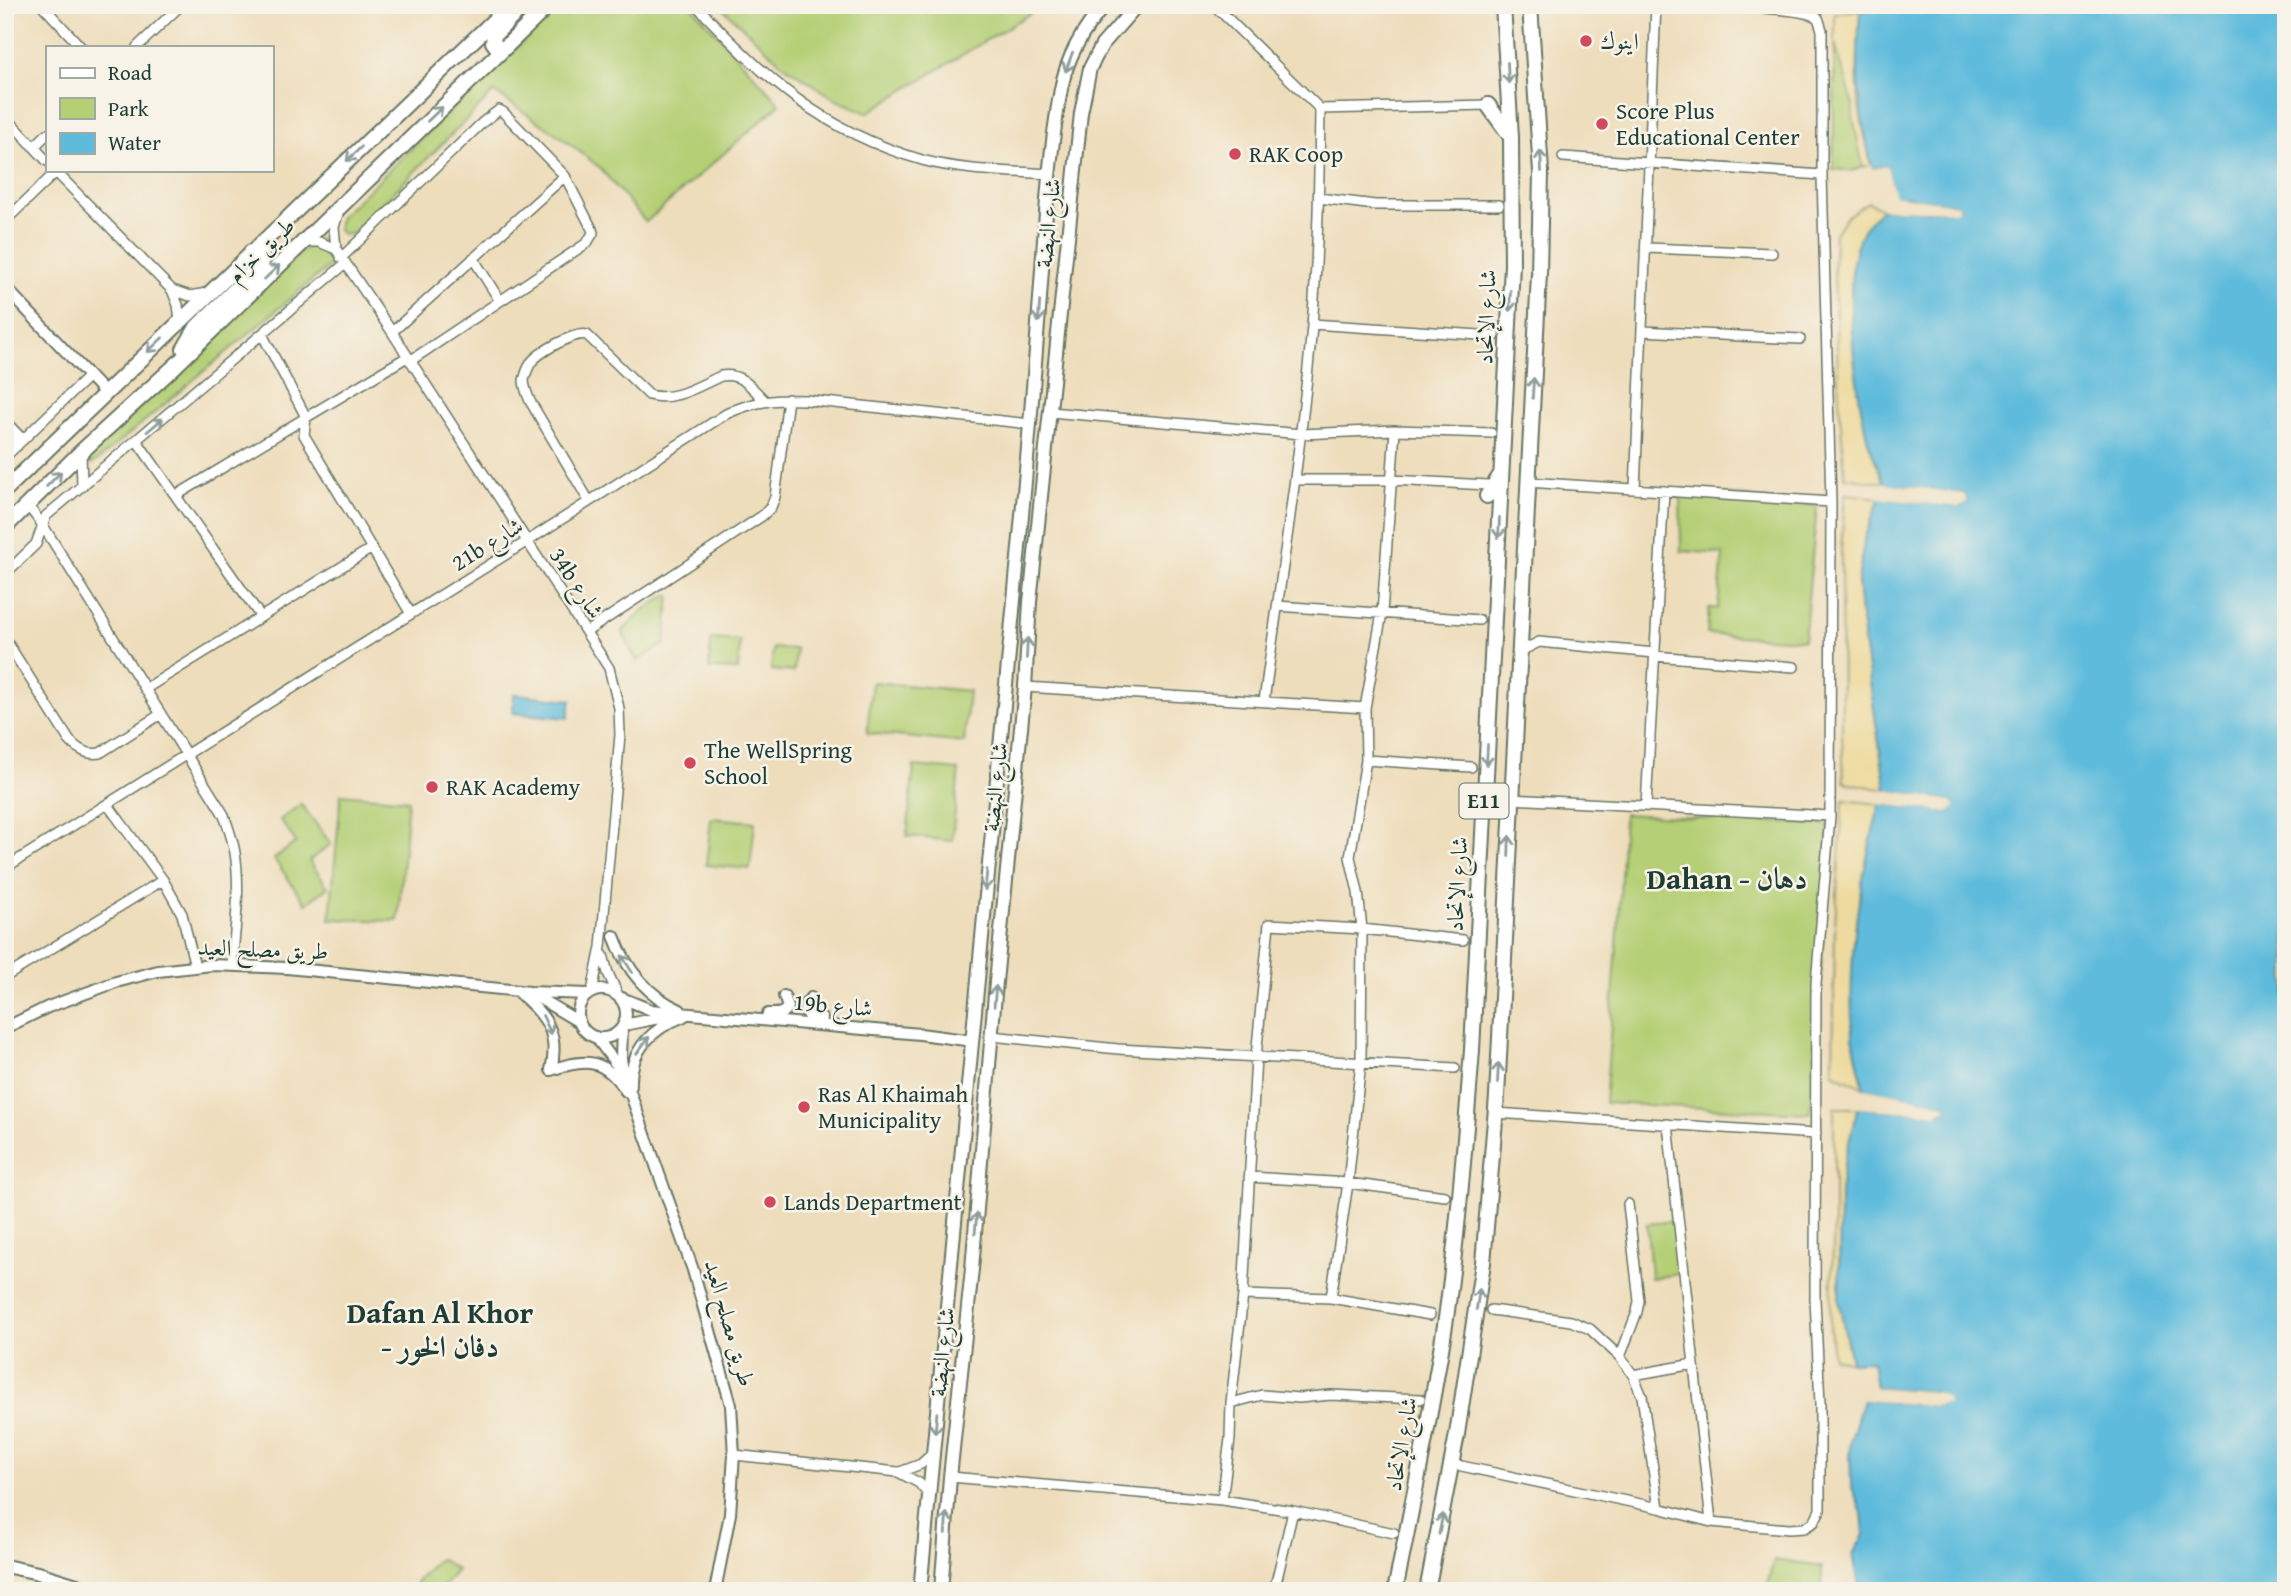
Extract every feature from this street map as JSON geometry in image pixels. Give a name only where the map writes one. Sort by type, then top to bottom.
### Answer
[{"type":"main road","name":"طريق خزام","points":[[5,490],[510,5]]},
{"type":"main road","points":[[500,51],[493,42],[494,35],[524,5]]},
{"type":"main road","name":"طريق خزام","points":[[5,527],[549,5]]},
{"type":"main road","name":"شارع النهضة","points":[[919,1591],[1018,556],[1049,174],[1061,88],[1068,61],[1079,38],[1105,5]]},
{"type":"main road","name":"شارع النهضة","points":[[941,1591],[991,1036],[1026,687],[1030,602],[1081,113],[1090,68],[1101,45],[1137,5]]},
{"type":"main road","name":"شارع الإتحاد","points":[[1395,1591],[1422,1460],[1445,1323],[1463,1172],[1472,1050],[1512,265],[1511,137],[1503,5]]},
{"type":"main road","name":"E11","points":[[1427,1591],[1452,1464],[1483,1263],[1495,1113],[1539,274],[1541,172],[1531,5]]},
{"type":"main road","points":[[1488,106],[1511,137]]},
{"type":"main road","points":[[175,366],[197,327],[261,264],[261,254],[251,252]]},
{"type":"main road","points":[[1504,415],[1510,407],[1518,407],[1525,413],[1530,425]]},
{"type":"main road","points":[[1488,491],[1502,473]]},
{"type":"main road","points":[[1018,556],[1027,553],[1031,557],[1030,602]]},
{"type":"main road","points":[[952,1245],[960,1268],[966,1271],[972,1269]]},
{"type":"main road","points":[[5,1566],[96,1591]]},
{"type":"street","points":[[42,5],[80,46]]},
{"type":"street","points":[[696,5],[742,54],[786,93],[825,119],[874,143],[923,160],[971,169],[1049,174]]},
{"type":"street","points":[[1214,5],[1320,109],[1488,106]]},
{"type":"street","points":[[1635,489],[1656,5]]},
{"type":"street","points":[[1452,1464],[1659,1508],[1711,1522],[1804,1528],[1814,1522],[1820,1510],[1821,1404],[1815,1299],[1816,984],[1829,816],[1830,502],[1822,176],[1822,30],[1813,14],[1688,5]]},
{"type":"street","points":[[139,46],[180,6]]},
{"type":"street","points":[[1264,701],[1301,434],[1312,324],[1319,198],[1320,109]]},
{"type":"street","points":[[5,574],[36,544],[46,516],[262,334],[483,122],[499,110],[503,112],[565,176],[592,229],[587,243],[409,359],[177,495]]},
{"type":"street","points":[[5,116],[46,161]]},
{"type":"street","points":[[35,146],[46,135]]},
{"type":"street","points":[[1563,157],[1822,176]]},
{"type":"street","points":[[5,221],[54,172]]},
{"type":"street","points":[[56,172],[172,290],[180,320]]},
{"type":"street","points":[[392,332],[565,176]]},
{"type":"street","points":[[1319,198],[1376,205],[1499,205]]},
{"type":"street","points":[[341,205],[333,238],[341,257]]},
{"type":"street","points":[[302,242],[319,242],[341,257]]},
{"type":"street","points":[[1647,248],[1772,253]]},
{"type":"street","name":"34b شارع","points":[[341,257],[608,668],[619,708],[620,735],[601,947],[590,993]]},
{"type":"street","points":[[473,258],[500,301]]},
{"type":"street","points":[[5,287],[106,394]]},
{"type":"street","points":[[172,290],[190,296],[209,292]]},
{"type":"street","points":[[1312,324],[1495,336]]},
{"type":"street","points":[[1642,331],[1800,339]]},
{"type":"street","points":[[262,334],[306,417],[304,435],[411,614]]},
{"type":"street","points":[[589,501],[530,401],[524,379],[536,358],[574,335],[587,335],[649,395],[672,397],[729,374],[742,378],[765,401]]},
{"type":"street","points":[[5,457],[89,376]]},
{"type":"street","points":[[586,632],[762,516],[771,507],[775,497],[788,399]]},
{"type":"street","name":"21b شارع","points":[[5,868],[726,414],[754,402],[788,399],[1030,424]]},
{"type":"street","points":[[1050,412],[1301,434],[1395,430],[1491,433]]},
{"type":"street","points":[[5,421],[20,443]]},
{"type":"street","points":[[1331,1298],[1348,1184],[1361,1062],[1362,929],[1358,892],[1350,858],[1366,760],[1365,708],[1382,613],[1395,430]]},
{"type":"street","points":[[5,433],[20,443]]},
{"type":"street","points":[[136,440],[261,617]]},
{"type":"street","points":[[81,452],[82,487]]},
{"type":"street","points":[[1295,480],[1391,480],[1488,491]]},
{"type":"street","points":[[1527,482],[1830,502]]},
{"type":"street","points":[[1646,806],[1664,491]]},
{"type":"street","points":[[28,506],[42,524],[224,815],[234,850],[237,899],[232,965]]},
{"type":"street","points":[[145,689],[372,548]]},
{"type":"street","points":[[1277,606],[1479,620]]},
{"type":"street","points":[[5,639],[69,740],[83,752],[100,753],[161,714]]},
{"type":"street","points":[[1519,652],[1539,642],[1794,667]]},
{"type":"street","points":[[1026,687],[1365,708]]},
{"type":"street","points":[[1366,760],[1471,767]]},
{"type":"street","points":[[1510,799],[1829,816]]},
{"type":"street","points":[[108,805],[163,880],[182,914],[195,966]]},
{"type":"street","points":[[5,977],[163,880]]},
{"type":"street","points":[[1223,1500],[1242,1295],[1256,1057],[1269,924],[1362,929],[1463,940]]},
{"type":"street","points":[[614,936],[621,955],[638,980],[661,1000],[689,1014]]},
{"type":"street","name":"34b شارع","points":[[601,947],[608,973],[620,997]]},
{"type":"street","name":"طريق مصلح العيد","points":[[5,1028],[48,1007],[116,982],[158,971],[195,966],[300,969],[516,991],[590,993]]},
{"type":"street","points":[[609,990],[620,997],[627,1010],[623,1026],[611,1037],[596,1037],[586,1032],[579,1022],[580,1003],[590,993],[609,990]]},
{"type":"street","points":[[516,991],[542,1014],[550,1026],[555,1054],[551,1070],[585,1061],[599,1064],[612,1073],[632,1099]]},
{"type":"street","name":"طريق مصلح العيد","points":[[530,992],[579,1022]]},
{"type":"street","points":[[715,1015],[731,1011],[779,1014],[785,1012],[788,1007],[785,996]]},
{"type":"street","name":"19b شارع","points":[[620,997],[651,1010],[973,1041]]},
{"type":"street","points":[[811,998],[805,1009],[809,1016],[815,1018],[911,1026],[920,1034]]},
{"type":"street","points":[[632,1099],[632,1068],[636,1054],[644,1042],[655,1030],[689,1014]]},
{"type":"street","name":"19b شارع","points":[[623,1026],[689,1014]]},
{"type":"street","name":"طريق مصلح العيد","points":[[623,1026],[621,1059],[624,1075],[698,1284],[731,1405],[734,1455],[730,1514],[715,1591]]},
{"type":"street","points":[[991,1036],[1118,1049],[1455,1068]]},
{"type":"street","name":"طريق مصلح العيد","points":[[596,1037],[624,1075]]},
{"type":"street","points":[[1495,1113],[1816,1134]]},
{"type":"street","points":[[1668,1124],[1711,1522]]},
{"type":"street","points":[[1249,1177],[1348,1184],[1446,1196]]},
{"type":"street","points":[[1620,1357],[1639,1301],[1628,1204]]},
{"type":"street","points":[[1242,1295],[1331,1298],[1430,1315]]},
{"type":"street","points":[[1490,1310],[1571,1321],[1590,1329],[1620,1357],[1633,1375],[1642,1396],[1659,1508]]},
{"type":"street","points":[[1633,1375],[1694,1364]]},
{"type":"street","points":[[1231,1403],[1262,1395],[1420,1399]]},
{"type":"street","points":[[898,1472],[921,1464],[933,1453]]},
{"type":"street","points":[[734,1455],[898,1472],[919,1482],[929,1495]]},
{"type":"street","points":[[950,1477],[1223,1500],[1293,1511],[1394,1533]]},
{"type":"street","points":[[1274,1591],[1293,1511]]},
{"type":"green space","points":[[561,5],[691,5],[780,104],[646,222],[599,167],[561,137],[494,92],[353,233],[344,235],[338,230],[340,217]]},
{"type":"green space","points":[[719,5],[1044,5],[867,113],[837,100],[782,64]]},
{"type":"green space","points":[[1835,43],[1853,103],[1863,167],[1852,171],[1833,169]]},
{"type":"green space","points":[[315,239],[331,242],[335,253],[334,262],[91,464],[88,460],[91,454]]},
{"type":"green space","points":[[1680,489],[1817,506],[1804,640],[1707,634],[1709,608],[1718,608],[1723,554],[1681,551]]},
{"type":"green space","points":[[670,595],[665,644],[637,661],[622,632],[642,611]]},
{"type":"green space","points":[[711,639],[740,641],[738,670],[709,669]]},
{"type":"green space","points":[[773,648],[796,649],[794,672],[771,670]]},
{"type":"green space","points":[[872,682],[969,691],[964,743],[867,733]]},
{"type":"green space","points":[[914,766],[959,770],[952,841],[907,836]]},
{"type":"green space","points":[[341,794],[408,800],[398,921],[330,919]]},
{"type":"green space","points":[[301,804],[331,844],[309,861],[328,887],[306,904],[274,859],[296,842],[280,820]]},
{"type":"green space","points":[[1624,814],[1829,825],[1819,1003],[1818,1084],[1809,1113],[1605,1103]]},
{"type":"green space","points":[[711,818],[755,822],[750,869],[706,865]]},
{"type":"green space","points":[[1674,1221],[1680,1274],[1651,1278],[1647,1224]]},
{"type":"green space","points":[[441,1559],[457,1570],[440,1591],[424,1591],[415,1584]]},
{"type":"green space","points":[[1774,1560],[1822,1567],[1822,1591],[1765,1591]]},
{"type":"sand","points":[[1858,10],[1859,109],[1871,165],[1863,167],[1853,103],[1835,43],[1835,14]]},
{"type":"sand","points":[[1868,202],[1882,209],[1863,230],[1852,266],[1853,342],[1868,441],[1884,483],[1845,477],[1839,401],[1835,234],[1846,217]]},
{"type":"sand","points":[[1845,494],[1880,498],[1865,536],[1858,581],[1862,628],[1886,790],[1844,782],[1841,553]]},
{"type":"sand","points":[[1843,800],[1880,804],[1866,861],[1853,947],[1853,1035],[1864,1088],[1833,1073],[1835,924]]},
{"type":"sand","points":[[1834,1108],[1858,1108],[1840,1192],[1839,1302],[1851,1362],[1833,1358],[1830,1328],[1834,1224]]},
{"type":"water","points":[[1876,5],[2286,5],[2286,1591],[1860,1591],[1853,1554],[1864,1535],[1862,1513],[1851,1485],[1850,1443],[1863,1400],[1935,1406],[1950,1402],[1936,1392],[1876,1387],[1872,1361],[1851,1362],[1839,1302],[1840,1192],[1845,1157],[1858,1108],[1937,1114],[1948,1109],[1941,1103],[1864,1088],[1854,1042],[1852,1006],[1856,918],[1880,804],[1948,812],[1955,807],[1951,801],[1886,790],[1862,628],[1858,581],[1865,536],[1880,498],[1959,507],[1968,501],[1964,494],[1884,483],[1869,443],[1858,391],[1852,331],[1852,272],[1856,247],[1864,229],[1882,209],[1957,211],[1960,208],[1956,204],[1894,195],[1887,166],[1872,168],[1861,109],[1858,53],[1860,12]]},
{"type":"water","points":[[514,694],[571,700],[568,718],[512,713]]},
{"type":"pier","points":[[1871,164],[1872,168],[1887,166],[1895,195],[1956,204],[1960,208],[1957,211],[1882,209],[1879,207],[1882,205],[1954,207],[1893,198],[1885,170],[1871,171],[1868,165]]},
{"type":"pier","points":[[1880,482],[1964,494],[1968,501],[1959,507],[1876,498],[1880,495],[1958,503],[1964,500],[1962,497],[1884,486]]},
{"type":"pier","points":[[1882,789],[1951,801],[1956,807],[1948,812],[1876,804],[1880,801],[1947,809],[1951,806],[1885,794]]},
{"type":"pier","points":[[1860,1087],[1941,1103],[1948,1108],[1937,1114],[1855,1108],[1858,1104],[1937,1110],[1941,1108],[1863,1092]]},
{"type":"pier","points":[[1872,1387],[1936,1392],[1946,1397],[1950,1403],[1935,1406],[1863,1400],[1863,1397],[1935,1402],[1944,1400],[1935,1396],[1875,1390]]},
{"type":"place","name":"اينوك","points":[[1586,41]]},
{"type":"place","name":"Score Plus Educational Center","points":[[1602,124]]},
{"type":"place","name":"RAK Coop","points":[[1235,154]]},
{"type":"place","name":"The WellSpring School","points":[[690,763]]},
{"type":"place","name":"RAK Academy","points":[[432,787]]},
{"type":"place","name":"Ras Al Khaimah Municipality","points":[[804,1107]]},
{"type":"place","name":"Lands Department","points":[[770,1202]]},
{"type":"district","name":"Dahan - دهان","points":[[1727,879]]},
{"type":"district","name":"Dafan Al Khor - دفان الخور","points":[[440,1330]]}]
